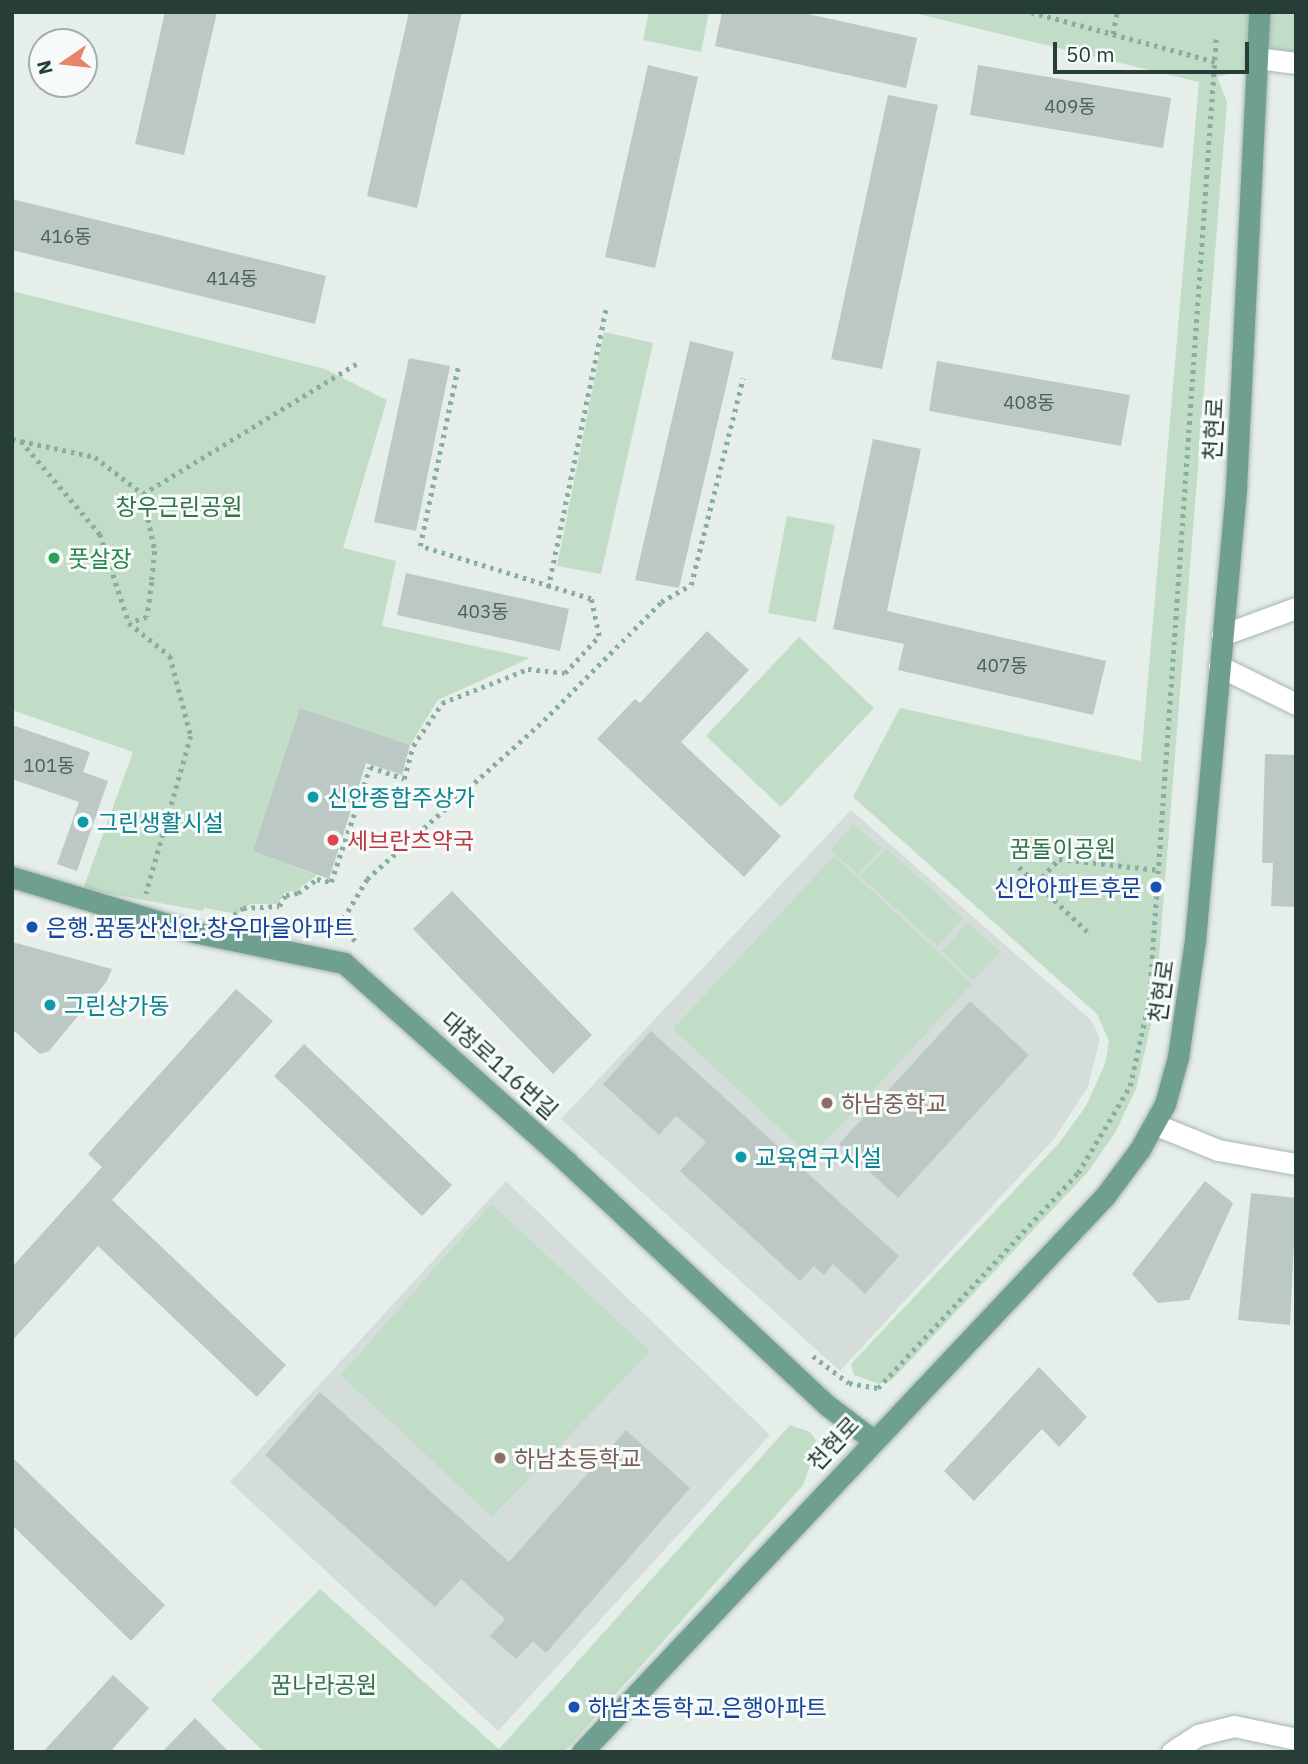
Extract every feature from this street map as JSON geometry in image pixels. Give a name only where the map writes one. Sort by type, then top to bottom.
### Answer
[{"type":"main road","name":"천현로","points":[[592,1748],[872,1439],[1105,1196],[1165,1104],[1185,1014],[1236,488],[1259,12]]},
{"type":"main road","name":"대청로116번길","points":[[12,877],[194,932],[344,963],[567,1162],[828,1406],[872,1439]]},
{"type":"street","points":[[1255,58],[1296,62]]},
{"type":"street","points":[[1222,635],[1296,608]]},
{"type":"street","points":[[1219,666],[1296,704]]},
{"type":"street","points":[[1154,1124],[1218,1150],[1296,1164]]},
{"type":"street","points":[[1172,1752],[1198,1735],[1234,1726],[1296,1739]]},
{"type":"path","points":[[1031,12],[1216,62]]},
{"type":"path","points":[[1113,34],[1117,12]]},
{"type":"path","points":[[809,1353],[849,1383],[878,1388],[1078,1172],[1130,1086],[1149,1001],[1216,38]]},
{"type":"path","points":[[548,588],[606,308]]},
{"type":"path","points":[[143,494],[358,363]]},
{"type":"path","points":[[226,914],[238,915],[251,906],[279,906],[286,895],[298,893],[317,879],[331,882],[370,767],[404,779],[413,746],[442,704],[528,669],[565,674],[599,636],[591,599],[548,588],[420,546],[459,363]]},
{"type":"path","points":[[361,947],[339,926],[368,879],[544,720],[662,602],[691,585],[743,378]]},
{"type":"path","points":[[12,439],[94,457],[143,494],[155,551],[152,582],[146,617],[129,623]]},
{"type":"path","points":[[20,441],[100,534],[129,623],[170,656],[191,736],[144,899],[156,902]]},
{"type":"path","points":[[1036,883],[1059,859],[1158,870]]},
{"type":"path","points":[[1019,867],[1087,932]]},
{"type":"shaded area","name":"하남중학교","points":[[851,810],[1091,1020],[1100,1039],[1088,1087],[1054,1139],[840,1371],[561,1119]]},
{"type":"shaded area","name":"하남초등학교","points":[[506,1181],[770,1435],[498,1731],[230,1482]]},
{"type":"green space","points":[[649,12],[709,12],[701,52],[643,40]]},
{"type":"green space","name":"꿈돌이공원","points":[[910,12],[1296,12],[1296,56],[1217,77],[1227,102],[1155,1007],[1136,1089],[1115,1133],[1087,1173],[892,1380],[879,1384],[854,1375],[851,1364],[1059,1143],[1086,1106],[1105,1064],[1109,1041],[1097,1014],[853,797],[900,708],[1141,761],[1199,82]]},
{"type":"green space","name":"창우근린공원","points":[[12,291],[325,369],[387,400],[343,548],[396,561],[382,626],[530,658],[438,700],[410,745],[300,708],[254,851],[317,875],[296,891],[285,892],[278,904],[250,904],[238,914],[204,908],[203,911],[83,889],[133,752],[12,710]]},
{"type":"green space","points":[[604,332],[653,343],[601,574],[557,566]]},
{"type":"green space","points":[[787,516],[835,525],[816,622],[768,613]]},
{"type":"green space","points":[[799,637],[874,708],[781,807],[706,736]]},
{"type":"green space","points":[[853,824],[881,848],[858,874],[830,850]]},
{"type":"green space","points":[[886,848],[963,918],[938,946],[860,876]]},
{"type":"green space","points":[[834,856],[972,984],[811,1157],[673,1029]]},
{"type":"green space","points":[[968,922],[1000,952],[973,981],[942,951]]},
{"type":"green space","points":[[491,1204],[650,1351],[492,1517],[341,1375]]},
{"type":"green space","name":"꿈나라공원","points":[[790,1425],[810,1432],[818,1444],[803,1485],[564,1752],[264,1752],[211,1700],[320,1589],[499,1749]]},
{"type":"building","points":[[165,12],[217,12],[184,155],[135,144]]},
{"type":"building","points":[[409,12],[462,12],[417,208],[367,196]]},
{"type":"building","points":[[722,12],[799,12],[917,38],[906,88],[715,46]]},
{"type":"building","points":[[648,65],[698,77],[655,268],[605,257]]},
{"type":"building","points":[[978,65],[1171,98],[1163,148],[970,115]]},
{"type":"building","points":[[888,95],[938,105],[882,369],[831,359]]},
{"type":"building","points":[[12,199],[326,276],[315,324],[12,250]]},
{"type":"building","points":[[690,341],[734,352],[679,588],[635,580]]},
{"type":"building","points":[[409,358],[450,366],[416,531],[374,522]]},
{"type":"building","points":[[937,361],[1130,395],[1121,446],[929,411]]},
{"type":"building","points":[[873,439],[921,449],[887,611],[1106,661],[1093,715],[898,670],[904,644],[833,629]]},
{"type":"building","points":[[406,573],[569,609],[560,651],[397,615]]},
{"type":"building","points":[[707,631],[749,670],[681,742],[781,836],[744,877],[597,739],[635,699],[640,703]]},
{"type":"building","name":"신안종합주상가","points":[[300,708],[410,745],[402,775],[366,763],[329,879],[253,851]]},
{"type":"building","points":[[12,725],[90,752],[83,772],[108,781],[77,871],[57,864],[79,802],[12,779]]},
{"type":"building","points":[[1265,754],[1296,755],[1296,907],[1271,906],[1273,863],[1262,863]]},
{"type":"building","points":[[452,891],[592,1035],[553,1074],[413,929]]},
{"type":"building","name":"그린상가동","points":[[12,942],[112,969],[107,981],[49,1051],[40,1054],[12,1029]]},
{"type":"building","points":[[236,989],[273,1021],[112,1200],[286,1365],[257,1397],[98,1246],[12,1341],[12,1267],[102,1167],[88,1154]]},
{"type":"building","points":[[970,1001],[1029,1055],[898,1198],[839,1144]]},
{"type":"building","name":"교육연구시설","points":[[651,1031],[899,1256],[865,1294],[833,1264],[824,1275],[814,1266],[800,1281],[680,1171],[706,1142],[676,1116],[659,1135],[603,1084]]},
{"type":"building","points":[[304,1044],[452,1185],[422,1216],[274,1076]]},
{"type":"building","points":[[1205,1181],[1233,1203],[1189,1300],[1158,1303],[1132,1274]]},
{"type":"building","points":[[1251,1193],[1296,1198],[1290,1325],[1238,1320]]},
{"type":"building","points":[[1039,1367],[1087,1417],[1059,1447],[1042,1429],[974,1501],[944,1471]]},
{"type":"building","points":[[320,1392],[509,1562],[626,1430],[690,1488],[546,1653],[533,1641],[516,1659],[490,1636],[505,1619],[461,1579],[435,1607],[265,1455]]},
{"type":"building","points":[[12,1457],[165,1605],[131,1641],[12,1525]]},
{"type":"building","points":[[113,1675],[149,1708],[110,1752],[43,1752]]},
{"type":"building","points":[[195,1718],[229,1752],[162,1752]]},
{"type":"place","name":"풋살장","points":[[54,558]]},
{"type":"place","name":"신안종합주상가","points":[[313,797]]},
{"type":"place","name":"그린생활시설","points":[[83,822]]},
{"type":"place","name":"세브란츠약국","points":[[333,840]]},
{"type":"place","name":"신안아파트후문","points":[[1156,887]]},
{"type":"place","name":"은행.꿈동산신안.창우마을아파트","points":[[32,927]]},
{"type":"place","name":"그린상가동","points":[[50,1005]]},
{"type":"place","name":"하남중학교","points":[[827,1103]]},
{"type":"place","name":"교육연구시설","points":[[741,1157]]},
{"type":"place","name":"하남초등학교","points":[[500,1458]]},
{"type":"place","name":"하남초등학교.은행아파트","points":[[574,1707]]}]
